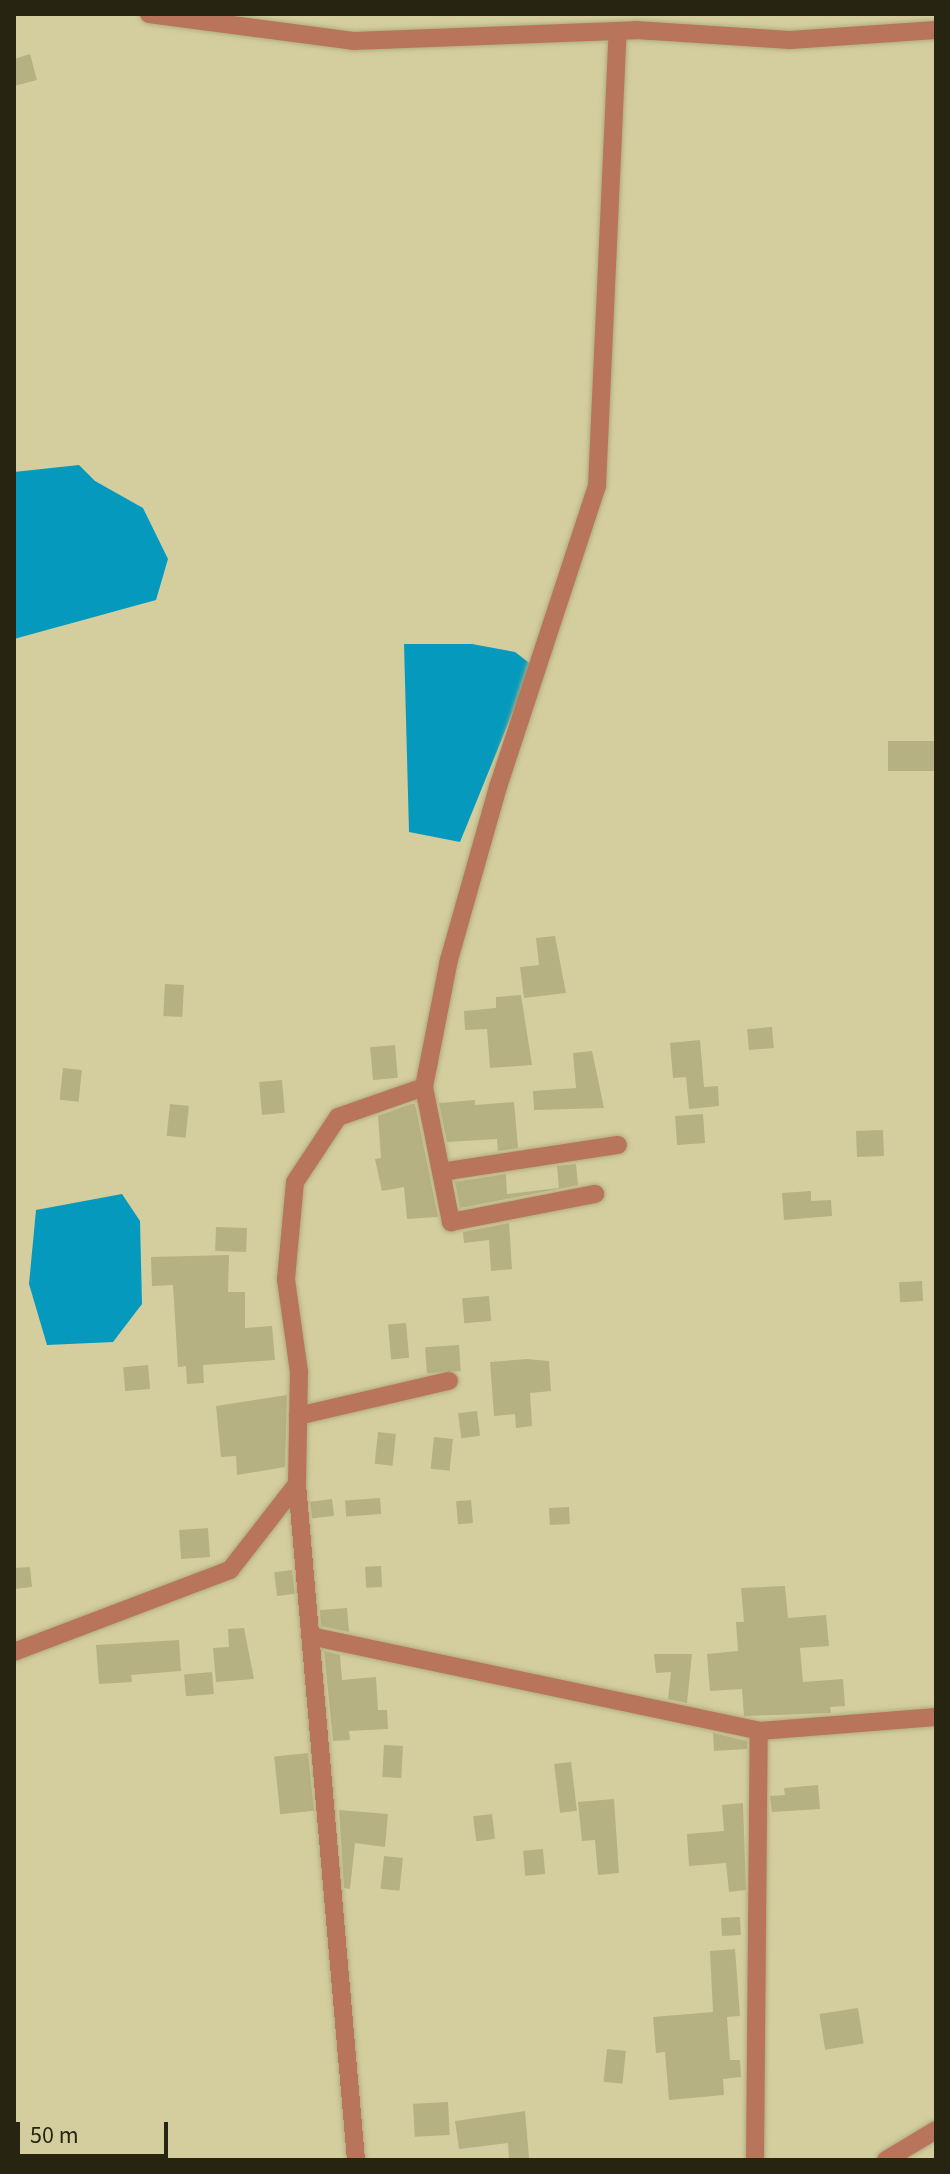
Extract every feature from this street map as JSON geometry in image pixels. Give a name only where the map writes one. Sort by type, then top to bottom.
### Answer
[{"type":"street","points":[[149,14],[353,41],[618,31],[790,40],[936,30]]},
{"type":"street","points":[[595,1194],[451,1222],[424,1087],[449,960],[498,787],[597,486],[618,31]]},
{"type":"street","points":[[356,2160],[297,1484],[299,1372],[286,1279],[295,1182],[338,1117],[424,1087]]},
{"type":"street","points":[[441,1172],[618,1145]]},
{"type":"street","points":[[298,1416],[449,1381]]},
{"type":"street","points":[[14,1652],[230,1570],[297,1484]]},
{"type":"street","points":[[310,1636],[759,1731],[936,1717]]},
{"type":"street","points":[[755,2160],[759,1731]]},
{"type":"street","points":[[886,2160],[936,2130]]},
{"type":"water","points":[[79,465],[95,481],[143,508],[168,559],[156,600],[14,639],[14,472]]},
{"type":"water","points":[[404,644],[472,644],[515,652],[532,665],[460,842],[409,832]]},
{"type":"water","points":[[122,1194],[140,1221],[142,1304],[113,1342],[47,1345],[29,1284],[36,1210]]},
{"type":"building","points":[[30,54],[37,80],[14,86],[14,59]]},
{"type":"building","points":[[888,741],[936,741],[936,771],[888,771]]},
{"type":"building","points":[[555,936],[566,993],[524,998],[520,967],[539,965],[536,938]]},
{"type":"building","points":[[165,984],[184,985],[182,1017],[163,1016]]},
{"type":"building","points":[[521,995],[532,1065],[490,1068],[487,1029],[465,1030],[464,1011],[496,1008],[496,997]]},
{"type":"building","points":[[772,1027],[774,1048],[749,1050],[747,1029]]},
{"type":"building","points":[[700,1040],[704,1087],[718,1086],[719,1106],[689,1109],[686,1077],[673,1078],[670,1043]]},
{"type":"building","points":[[395,1045],[398,1078],[373,1080],[370,1047]]},
{"type":"building","points":[[592,1051],[604,1108],[534,1110],[533,1091],[576,1088],[573,1053]]},
{"type":"building","points":[[63,1068],[82,1070],[79,1102],[60,1100]]},
{"type":"building","points":[[282,1080],[285,1113],[262,1115],[259,1082]]},
{"type":"building","points":[[475,1100],[475,1105],[514,1102],[518,1148],[498,1151],[497,1139],[447,1142],[439,1103]]},
{"type":"building","points":[[170,1104],[189,1106],[186,1138],[167,1136]]},
{"type":"building","points":[[415,1104],[438,1217],[407,1219],[404,1187],[382,1191],[375,1159],[381,1158],[378,1116]]},
{"type":"building","points":[[703,1114],[705,1143],[677,1145],[675,1116]]},
{"type":"building","points":[[883,1130],[884,1156],[857,1157],[856,1131]]},
{"type":"building","points":[[576,1164],[578,1185],[460,1208],[455,1182],[506,1174],[507,1194],[559,1188],[557,1166]]},
{"type":"building","points":[[811,1191],[811,1201],[831,1200],[832,1216],[784,1220],[782,1193]]},
{"type":"building","points":[[509,1223],[512,1269],[491,1271],[489,1240],[464,1243],[463,1232]]},
{"type":"building","points":[[216,1227],[247,1228],[246,1252],[215,1251]]},
{"type":"building","points":[[229,1255],[228,1292],[245,1292],[245,1328],[272,1326],[275,1360],[203,1365],[204,1383],[187,1384],[186,1366],[178,1367],[173,1285],[152,1286],[151,1257]]},
{"type":"building","points":[[922,1281],[923,1301],[900,1302],[899,1282]]},
{"type":"building","points":[[489,1296],[491,1321],[464,1323],[462,1298]]},
{"type":"building","points":[[406,1323],[409,1358],[391,1359],[388,1325]]},
{"type":"building","points":[[459,1345],[461,1371],[427,1373],[425,1347]]},
{"type":"building","points":[[549,1361],[551,1391],[530,1393],[532,1426],[516,1428],[515,1414],[494,1416],[490,1362]]},
{"type":"building","points":[[148,1365],[150,1389],[125,1391],[123,1367]]},
{"type":"building","points":[[287,1395],[285,1467],[237,1475],[236,1456],[221,1457],[216,1406]]},
{"type":"building","points":[[477,1411],[480,1436],[461,1438],[458,1413]]},
{"type":"building","points":[[378,1432],[396,1434],[393,1466],[375,1464]]},
{"type":"building","points":[[434,1437],[453,1439],[450,1471],[431,1469]]},
{"type":"building","points":[[380,1498],[381,1514],[346,1516],[345,1500]]},
{"type":"building","points":[[332,1499],[334,1516],[312,1519],[310,1502]]},
{"type":"building","points":[[471,1500],[473,1523],[458,1524],[456,1501]]},
{"type":"building","points":[[569,1507],[570,1524],[550,1525],[549,1508]]},
{"type":"building","points":[[208,1528],[210,1557],[181,1559],[179,1530]]},
{"type":"building","points":[[381,1566],[382,1587],[366,1588],[365,1567]]},
{"type":"building","points":[[30,1567],[32,1587],[14,1589],[14,1568]]},
{"type":"building","points":[[292,1570],[295,1594],[277,1596],[274,1572]]},
{"type":"building","points":[[785,1586],[788,1618],[826,1615],[829,1646],[800,1648],[803,1682],[843,1679],[845,1706],[830,1707],[831,1713],[744,1716],[742,1689],[710,1691],[707,1654],[738,1651],[736,1622],[744,1622],[741,1588]]},
{"type":"building","points":[[347,1608],[349,1632],[321,1626],[320,1610]]},
{"type":"building","points":[[244,1628],[254,1679],[216,1682],[213,1648],[229,1647],[228,1629]]},
{"type":"building","points":[[179,1640],[181,1671],[131,1675],[132,1682],[99,1684],[96,1645]]},
{"type":"building","points":[[324,1651],[340,1655],[342,1680],[376,1677],[378,1710],[387,1710],[388,1729],[349,1731],[350,1740],[333,1741]]},
{"type":"building","points":[[654,1654],[692,1654],[687,1703],[668,1699],[671,1672],[656,1673]]},
{"type":"building","points":[[212,1672],[214,1694],[186,1696],[184,1674]]},
{"type":"building","points":[[713,1733],[747,1741],[747,1749],[714,1751]]},
{"type":"building","points":[[384,1745],[403,1746],[401,1778],[382,1777]]},
{"type":"building","points":[[308,1753],[314,1811],[280,1814],[274,1757]]},
{"type":"building","points":[[571,1762],[577,1811],[560,1813],[554,1764]]},
{"type":"building","points":[[818,1785],[820,1809],[772,1812],[770,1796],[785,1795],[784,1788]]},
{"type":"building","points":[[614,1799],[619,1873],[598,1875],[595,1840],[582,1841],[578,1802]]},
{"type":"building","points":[[743,1803],[746,1890],[729,1892],[726,1863],[689,1866],[687,1834],[724,1831],[722,1805]]},
{"type":"building","points":[[339,1810],[388,1814],[385,1847],[355,1843],[350,1889],[344,1888]]},
{"type":"building","points":[[492,1814],[495,1839],[476,1841],[473,1816]]},
{"type":"building","points":[[543,1849],[545,1874],[525,1876],[523,1851]]},
{"type":"building","points":[[384,1856],[403,1858],[399,1891],[381,1889]]},
{"type":"building","points":[[740,1917],[741,1935],[722,1936],[721,1918]]},
{"type":"building","points":[[735,1949],[740,2016],[727,2017],[730,2060],[740,2060],[741,2077],[723,2079],[724,2095],[669,2100],[665,2052],[656,2053],[653,2017],[713,2012],[710,1951]]},
{"type":"building","points":[[858,2008],[864,2044],[825,2050],[819,2014]]},
{"type":"building","points":[[607,2049],[626,2051],[622,2084],[604,2082]]},
{"type":"building","points":[[448,2102],[450,2135],[415,2137],[413,2104]]},
{"type":"building","points":[[525,2111],[529,2158],[509,2159],[508,2143],[459,2149],[455,2121]]}]
